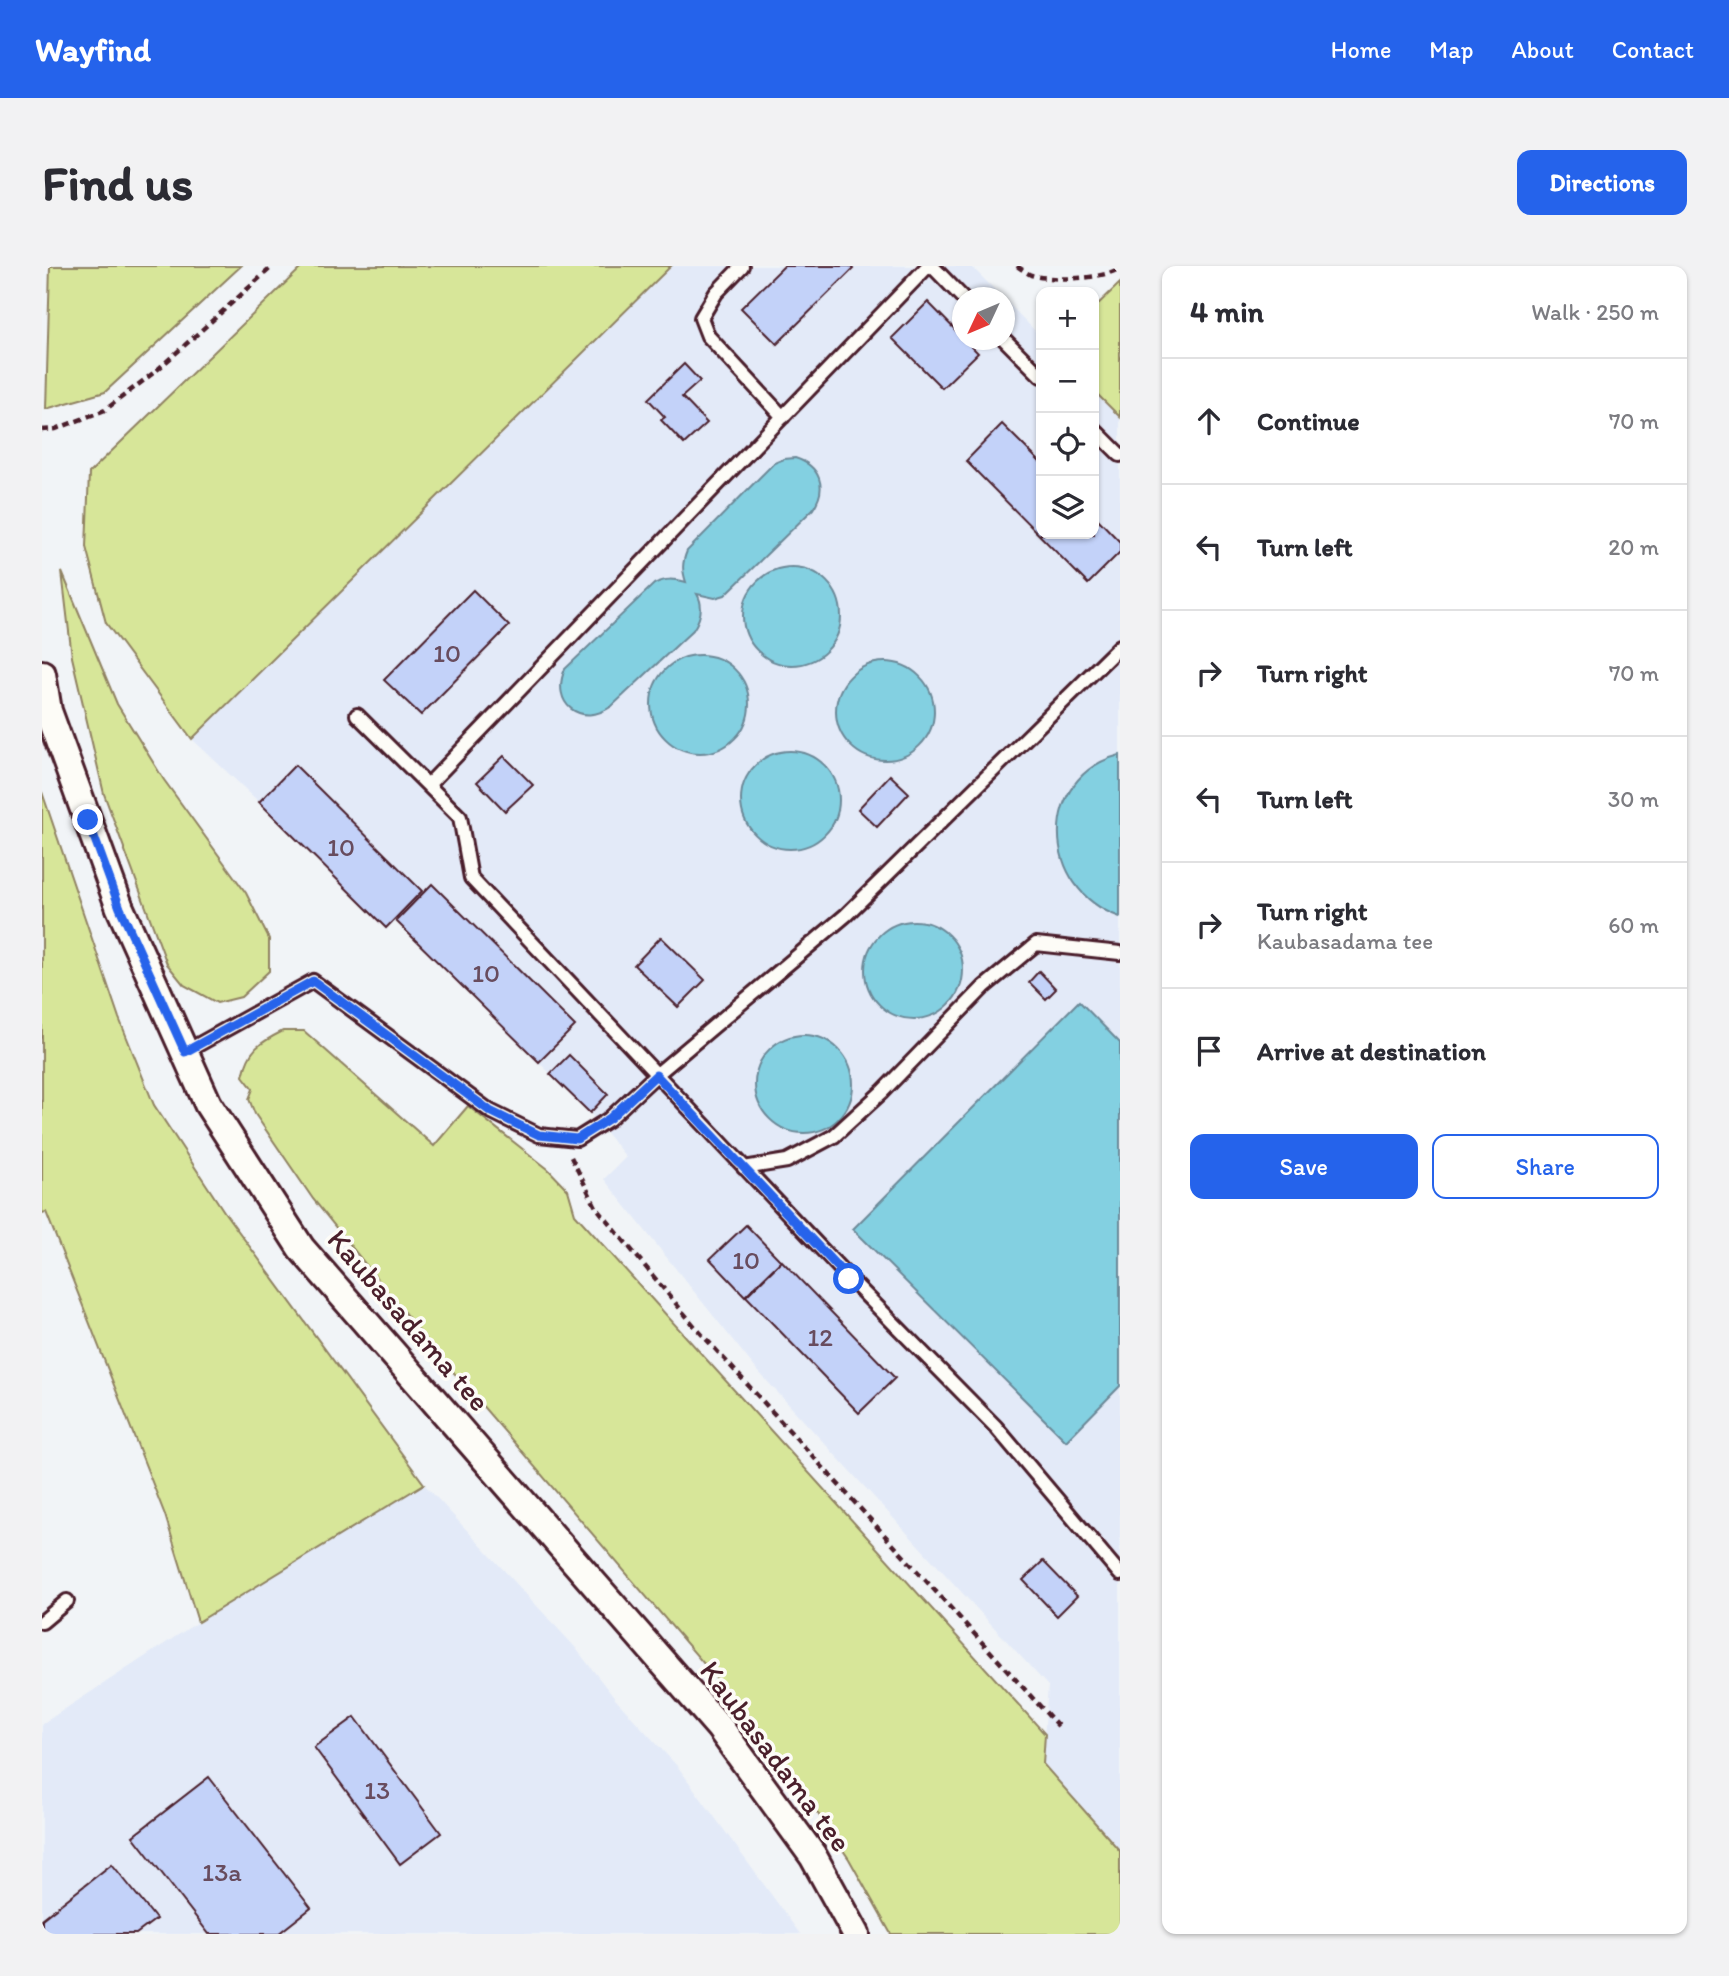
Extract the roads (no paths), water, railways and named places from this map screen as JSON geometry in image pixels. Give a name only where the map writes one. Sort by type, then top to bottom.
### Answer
[{"type":"street","name":"Kaubasadama tee","points":[[42,674],[48,711],[120,908],[208,1104],[301,1248],[720,1728],[813,1856],[856,1934]]},
{"type":"lane","points":[[742,266],[716,293],[701,318],[708,337],[783,417]]},
{"type":"lane","points":[[428,785],[930,266],[952,287]]},
{"type":"lane","points":[[1015,350],[1036,371]]},
{"type":"lane","points":[[1099,434],[1120,455]]},
{"type":"lane","points":[[185,1052],[313,981],[490,1111],[539,1135],[577,1139],[610,1118],[656,1075],[846,915],[1120,646]]},
{"type":"lane","points":[[358,715],[460,817],[471,878],[744,1168],[996,1427],[1120,1574]]},
{"type":"lane","points":[[744,1168],[787,1161],[834,1136],[882,1092],[984,987],[1036,944],[1120,953]]},
{"type":"lane","points":[[42,1622],[67,1601]]},
{"type":"water","points":[[795,458],[810,466],[819,478],[820,493],[813,509],[725,595],[715,598],[697,594],[701,612],[693,630],[612,706],[589,714],[571,709],[562,693],[561,682],[565,669],[654,584],[670,580],[686,582],[683,566],[687,551],[774,463]]},
{"type":"water","points":[[792,567],[811,571],[827,581],[837,597],[841,616],[837,635],[827,651],[811,661],[792,665],[773,661],[757,651],[747,635],[743,616],[747,597],[757,581],[773,571]]},
{"type":"water","points":[[700,655],[719,659],[735,669],[745,685],[749,704],[745,723],[735,739],[719,749],[700,753],[681,749],[665,739],[655,723],[651,704],[655,685],[665,669],[681,659]]},
{"type":"water","points":[[885,662],[904,666],[920,676],[930,692],[934,711],[930,730],[920,746],[904,756],[885,760],[866,756],[850,746],[840,730],[836,711],[840,692],[850,676],[866,666]]},
{"type":"water","points":[[790,751],[809,755],[825,765],[835,781],[839,800],[835,819],[825,835],[809,845],[790,849],[771,845],[755,835],[745,819],[741,800],[745,781],[755,765],[771,755]]},
{"type":"water","points":[[1120,755],[1120,917],[1093,903],[1074,883],[1063,859],[1059,833],[1063,808],[1074,785],[1093,767]]},
{"type":"water","points":[[914,921],[933,925],[949,935],[959,951],[963,970],[959,989],[949,1005],[933,1015],[914,1019],[895,1015],[879,1005],[869,989],[865,970],[869,951],[879,935],[895,925]]},
{"type":"water","points":[[1079,1001],[1120,1043],[1120,1386],[1066,1441],[853,1229]]},
{"type":"water","points":[[804,1035],[823,1039],[839,1049],[849,1065],[853,1084],[849,1103],[839,1119],[823,1129],[804,1133],[785,1129],[769,1119],[759,1103],[755,1084],[759,1065],[769,1049],[785,1039]]}]
